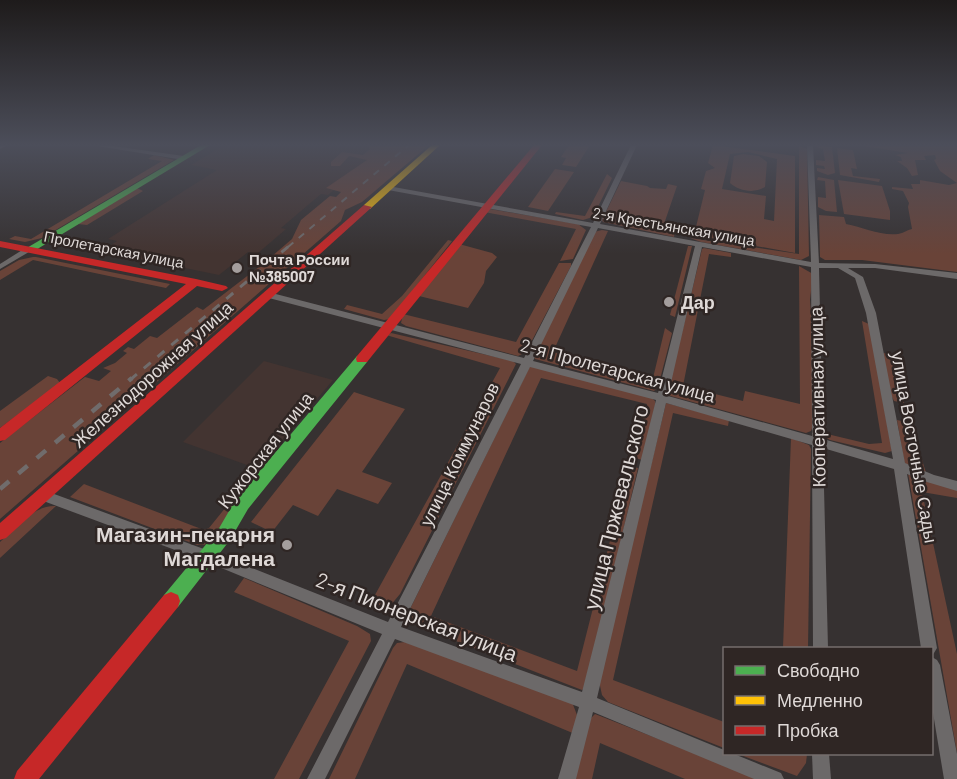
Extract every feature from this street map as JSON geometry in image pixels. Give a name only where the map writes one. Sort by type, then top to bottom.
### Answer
[{"type":"street","points":[[0,267],[144,181]]},
{"type":"street","name":"Железнодорожная улица","points":[[0,533],[395,181]]},
{"type":"street","name":"Кужорская улица","points":[[25,779],[224,535],[242,504],[507,181]]},
{"type":"street","name":"улица Коммунаров","points":[[316,779],[616,181]]},
{"type":"street","name":"Кооперативная улица","points":[[812,181],[815,265],[820,647]]},
{"type":"street","name":"2-я Крестьянская улица","points":[[387,188],[815,265],[875,266],[957,276]]},
{"type":"street","name":"Пролетарская улица","points":[[0,244],[222,288]]},
{"type":"street","name":"улица Пржевальского","points":[[567,779],[588,702],[699,244]]},
{"type":"street","name":"улица Восточные Сады","points":[[839,266],[859,277],[864,286],[901,465],[928,647]]},
{"type":"street","points":[[0,436],[196,282]]},
{"type":"street","name":"2-я Пролетарская улица","points":[[268,295],[389,325],[817,440],[901,465],[931,479],[957,486]]},
{"type":"street","name":"2-я Пионерская улица","points":[[42,495],[207,556],[392,631],[588,702],[775,779]]},
{"type":"street","points":[[933,671],[953,779]]},
{"type":"street","points":[[821,755],[822,779]]},
{"type":"shaded area","points":[[128,181],[138,181],[42,238],[25,242],[9,239],[15,236],[31,239]]},
{"type":"shaded area","points":[[199,181],[337,181],[327,188],[334,190],[328,195],[321,194],[281,228],[286,229],[257,254],[248,252],[219,275],[102,251],[117,241],[108,239]]},
{"type":"shaded area","points":[[336,181],[386,181],[362,202],[345,210],[341,221],[0,519],[0,443],[85,377],[99,381],[111,371],[103,368],[115,363],[127,353],[123,351],[128,347],[134,349],[150,336],[157,338],[197,307],[203,310],[264,263],[292,239],[301,220],[330,196],[336,197],[341,192],[326,188]]},
{"type":"shaded area","points":[[546,181],[568,181],[548,211],[528,207]]},
{"type":"shaded area","points":[[603,181],[610,181],[593,217],[583,220],[555,214],[556,212],[585,216]]},
{"type":"shaded area","points":[[621,181],[650,188],[666,189],[668,184],[677,186],[664,224],[676,227],[674,237],[602,220]]},
{"type":"shaded area","points":[[703,181],[724,181],[722,189],[766,196],[764,219],[774,221],[776,181],[795,181],[795,253],[694,235],[705,190],[701,189]]},
{"type":"shaded area","points":[[765,181],[765,187],[747,191],[730,183]]},
{"type":"shaded area","points":[[799,181],[808,181],[809,256],[801,260],[690,238],[799,254]]},
{"type":"shaded area","points":[[825,181],[834,181],[837,212],[826,211],[818,207],[818,197],[826,198]]},
{"type":"shaded area","points":[[838,181],[882,186],[890,211],[890,220],[844,214]]},
{"type":"shaded area","points":[[920,181],[949,185],[957,183],[957,272],[862,260],[825,260],[820,257],[819,215],[844,217],[846,224],[885,234],[898,234],[912,229],[909,203],[903,191],[892,189],[892,187],[913,189],[911,184],[920,184]]},
{"type":"shaded area","points":[[137,188],[143,191],[87,225],[78,224]]},
{"type":"shaded area","points":[[490,209],[578,224],[586,230],[573,259],[560,261],[576,229],[484,212]]},
{"type":"shaded area","points":[[608,231],[553,352],[653,378],[665,328],[672,333],[658,387],[654,391],[535,359],[534,356],[594,232]]},
{"type":"shaded area","points":[[448,240],[452,241],[390,319],[384,320],[344,309],[347,305],[382,314],[402,296]]},
{"type":"shaded area","points":[[459,244],[492,253],[497,257],[486,271],[484,283],[468,308],[419,296]]},
{"type":"shaded area","points":[[688,246],[692,246],[675,317],[670,315]]},
{"type":"shaded area","points":[[704,248],[731,253],[731,257],[709,254],[683,386],[743,401],[745,391],[800,404],[799,266],[813,274],[810,300],[813,425],[811,431],[806,433],[667,395]]},
{"type":"shaded area","points":[[33,257],[170,284],[166,288],[33,260],[0,280],[0,271],[19,260]]},
{"type":"shaded area","points":[[559,263],[571,263],[571,266],[526,352],[518,356],[401,323],[403,314],[516,342]]},
{"type":"shaded area","points":[[862,321],[869,324],[892,451],[885,453],[830,440],[823,433],[869,444],[882,443]]},
{"type":"shaded area","points":[[391,333],[513,361],[516,364],[400,594],[390,606],[370,604],[500,368],[386,335]]},
{"type":"shaded area","points":[[883,353],[894,355],[904,403],[894,401],[891,395]]},
{"type":"shaded area","points":[[264,361],[333,380],[258,469],[183,442]]},
{"type":"shaded area","points":[[530,366],[652,398],[655,406],[642,460],[632,457],[647,404],[541,378],[431,616],[577,671],[629,466],[638,468],[586,687],[582,690],[418,626],[410,616],[411,607]]},
{"type":"shaded area","points":[[48,376],[57,379],[60,383],[0,428],[0,411]]},
{"type":"shaded area","points":[[354,392],[405,409],[362,472],[392,483],[378,504],[337,489],[318,516],[293,505],[272,532],[251,522]]},
{"type":"shaded area","points":[[666,403],[729,420],[728,426],[673,413],[613,680],[723,722],[723,748],[608,702],[602,695],[599,681]]},
{"type":"shaded area","points":[[897,420],[911,423],[926,473],[906,465]]},
{"type":"shaded area","points":[[791,438],[809,445],[811,449],[808,647],[783,647]]},
{"type":"shaded area","points":[[256,470],[261,472],[230,519],[209,543],[204,545],[197,545],[70,497],[84,484],[204,530],[209,528]]},
{"type":"shaded area","points":[[908,473],[957,487],[957,498],[922,492],[957,654],[957,753]]},
{"type":"shaded area","points":[[56,506],[0,558],[0,542],[19,524],[40,509]]},
{"type":"shaded area","points":[[244,578],[357,626],[370,634],[371,641],[299,779],[274,779],[349,641],[234,592]]},
{"type":"shaded area","points":[[405,642],[572,702],[577,715],[575,734],[407,664],[355,779],[329,779],[393,648],[397,643]]},
{"type":"shaded area","points":[[595,714],[760,779],[685,779],[600,743],[592,779],[572,779],[588,721]]},
{"type":"shaded area","points":[[741,755],[807,755],[806,763],[797,776]]},
{"type":"railway","points":[[288,247],[366,181]]},
{"type":"railway","points":[[130,380],[289,246]]},
{"type":"railway","points":[[0,489],[132,378]]},
{"type":"traffic: fast","points":[[30,249],[144,181]]},
{"type":"traffic: fast","points":[[171,601],[224,535],[242,504],[362,359]]},
{"type":"traffic: slow","points":[[367,207],[396,181]]},
{"type":"traffic: jam","points":[[362,359],[508,181]]},
{"type":"traffic: jam","points":[[0,533],[367,207]]},
{"type":"traffic: jam","points":[[0,244],[222,288]]},
{"type":"traffic: jam","points":[[0,436],[196,282]]},
{"type":"traffic: jam","points":[[25,779],[171,601]]},
{"type":"place","name":"Почта России №385007","points":[[237,268]]},
{"type":"place","name":"Дар","points":[[669,302]]},
{"type":"place","name":"Магазин-пекарня Магдалена","points":[[287,545]]}]
